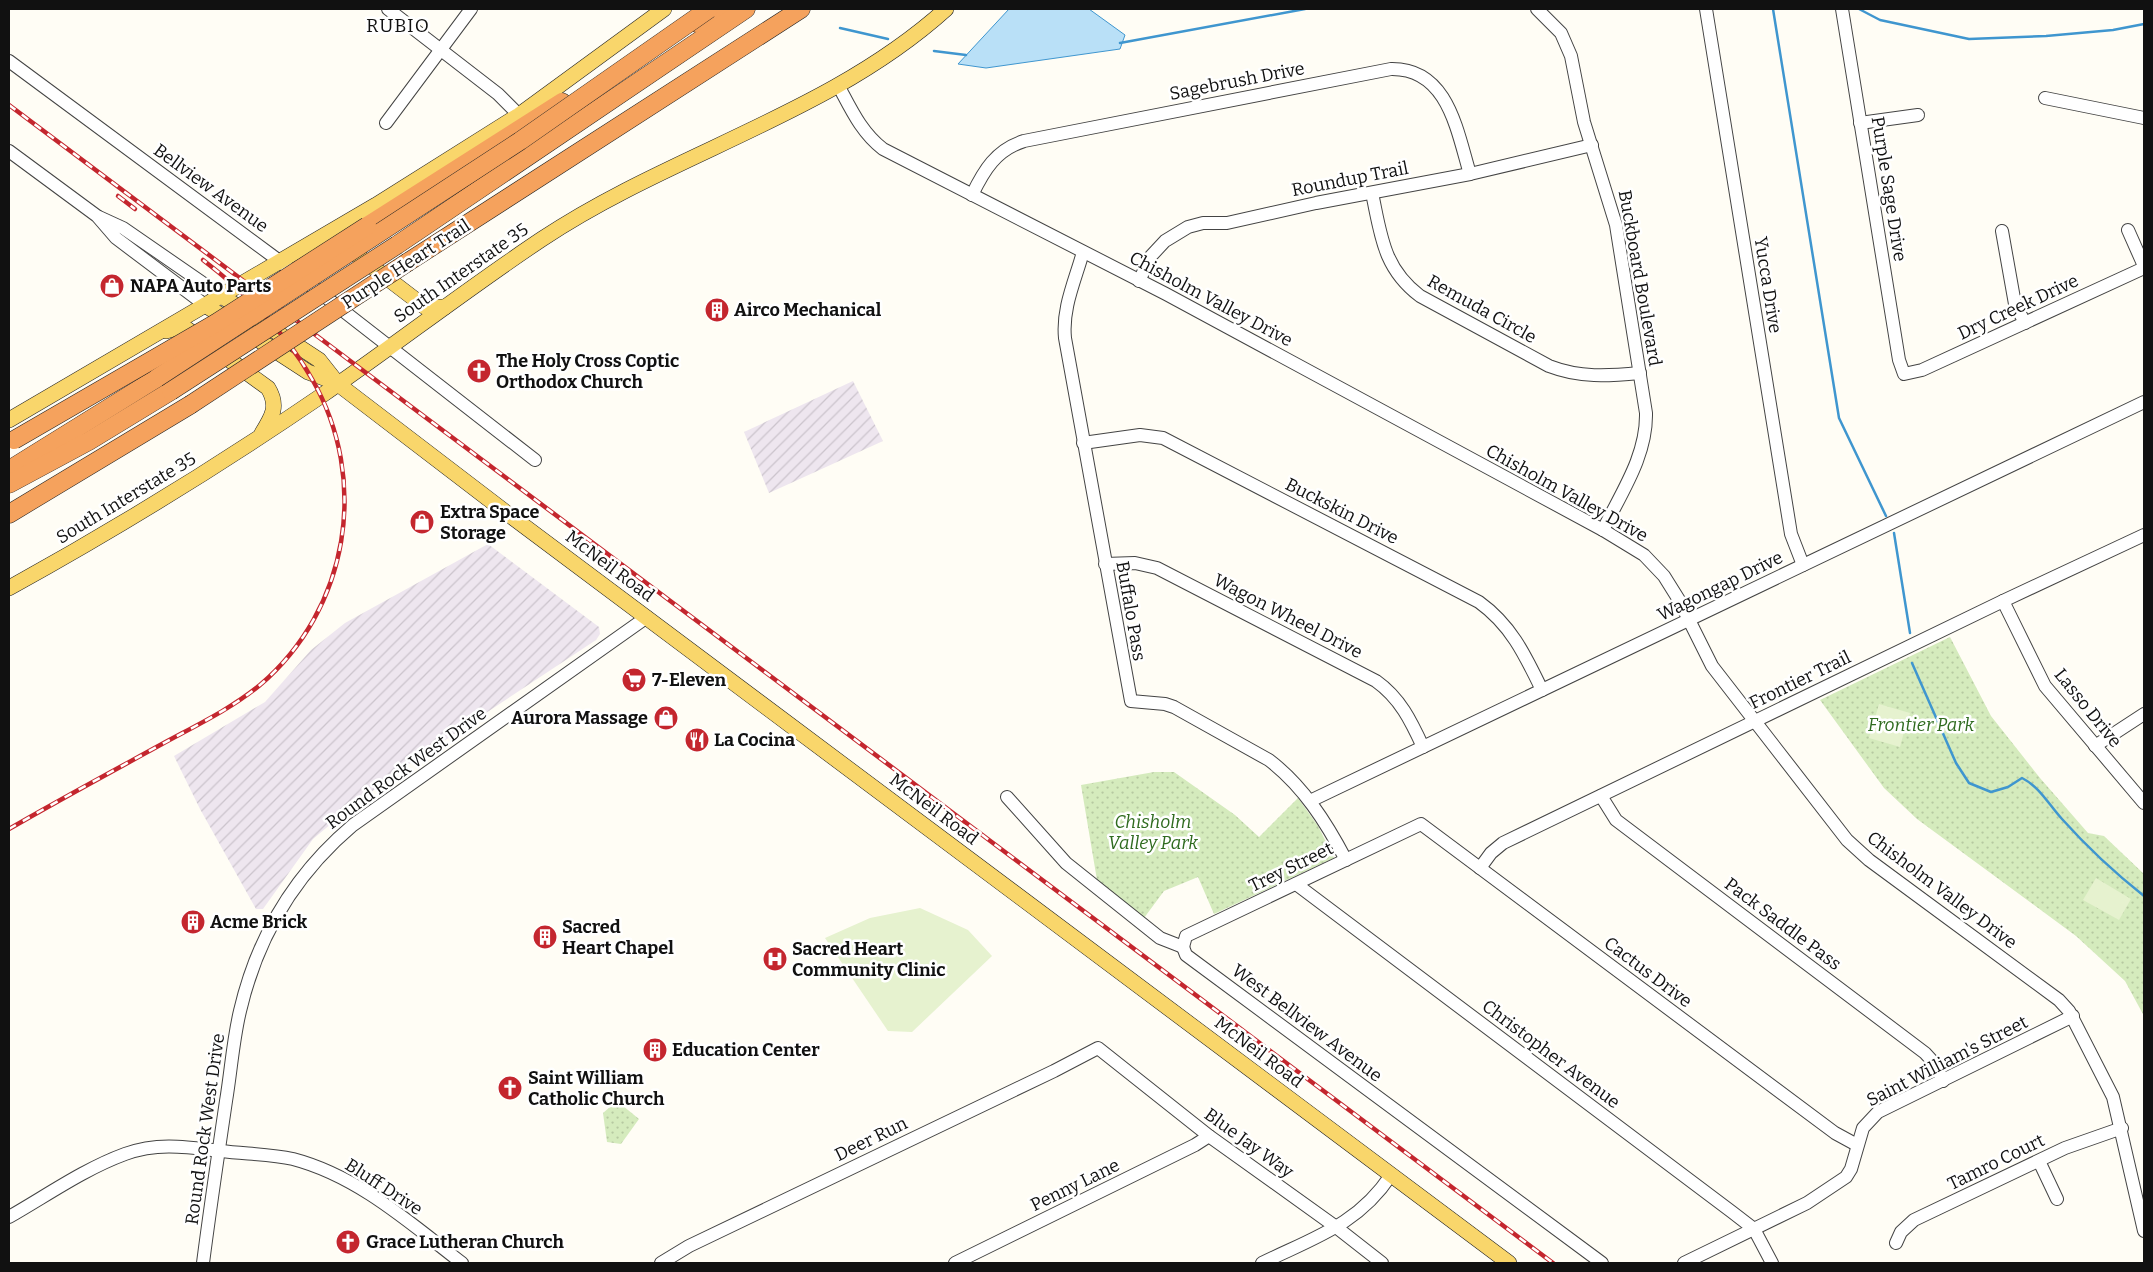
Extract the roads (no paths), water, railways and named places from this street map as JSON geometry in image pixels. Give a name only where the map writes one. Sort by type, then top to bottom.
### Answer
[{"type":"highway","points":[[9,470],[157,378],[520,141],[708,9]]},
{"type":"highway","points":[[11,441],[216,323],[607,73],[722,9]]},
{"type":"highway","name":"Purple Heart Trail","points":[[9,484],[89,441],[171,391],[397,245],[746,9]]},
{"type":"highway","name":"Purple Heart Trail","points":[[9,514],[190,405],[801,9]]},
{"type":"main road","points":[[9,420],[162,332],[278,260],[376,205],[519,115],[664,9]]},
{"type":"main road","name":"South Interstate 35","points":[[9,588],[101,538],[260,437],[338,384],[540,240],[614,196],[838,85],[866,69],[927,26],[946,9]]},
{"type":"main road","points":[[376,205],[358,228],[353,239],[357,255],[425,307],[446,307]]},
{"type":"main road","name":"McNeil Road","points":[[220,295],[319,360],[338,384],[508,514],[1509,1263]]},
{"type":"main road","name":"McNeil Road","points":[[205,305],[308,372],[338,384]]},
{"type":"main road","points":[[162,332],[176,328],[187,329],[268,388],[274,401],[273,416],[260,437]]},
{"type":"street","points":[[388,9],[498,94],[519,115]]},
{"type":"street","points":[[386,123],[471,9]]},
{"type":"street","name":"Buckboard Boulevard","points":[[1537,9],[1554,23],[1567,44],[1584,122],[1616,226],[1646,413],[1644,440],[1638,460],[1603,530]]},
{"type":"street","name":"Yucca Drive","points":[[1706,9],[1791,534],[1803,565]]},
{"type":"street","name":"Purple Sage Drive","points":[[1842,9],[1899,360],[1904,374]]},
{"type":"street","name":"Bellview Avenue","points":[[9,61],[278,260],[535,460]]},
{"type":"street","name":"Sagebrush Drive","points":[[972,195],[983,172],[995,158],[1011,146],[1024,141],[1391,69],[1418,74],[1431,81],[1442,92],[1458,134],[1470,174]]},
{"type":"street","name":"Chisholm Valley Drive","points":[[838,85],[858,122],[878,144],[972,195],[1139,280],[1603,530],[1631,546],[1654,565],[1679,600],[1712,666],[1832,822],[1858,850],[2059,1000],[2073,1016],[2114,1097],[2144,1231]]},
{"type":"street","points":[[2045,98],[2144,118]]},
{"type":"street","points":[[1860,123],[1918,115]]},
{"type":"street","name":"Roundup Trail","points":[[1139,280],[1151,256],[1165,241],[1188,226],[1227,223],[1470,174],[1592,145]]},
{"type":"street","points":[[9,151],[97,216],[123,228],[220,295]]},
{"type":"street","name":"Remuda Circle","points":[[1372,193],[1384,249],[1390,263],[1402,281],[1420,296],[1549,366],[1564,372],[1588,376],[1640,373]]},
{"type":"street","points":[[97,216],[116,238],[205,305]]},
{"type":"street","points":[[2002,230],[2015,304],[2025,323]]},
{"type":"street","points":[[2128,230],[2144,267]]},
{"type":"street","name":"Buffalo Pass","points":[[1083,252],[1067,302],[1064,331],[1131,701],[1165,704],[1193,716],[1269,760],[1282,770],[1310,801],[1346,860]]},
{"type":"street","name":"Dry Creek Drive","points":[[1904,374],[1922,370],[2144,267]]},
{"type":"street","name":"Wagongap Drive","points":[[1310,801],[2144,402]]},
{"type":"street","name":"Buckskin Drive","points":[[1084,443],[1140,435],[1163,438],[1479,602],[1499,617],[1509,629],[1542,690]]},
{"type":"street","name":"Frontier Trail","points":[[1480,868],[1491,853],[1503,843],[2003,601],[2144,535]]},
{"type":"street","name":"Wagon Wheel Drive","points":[[1105,564],[1136,563],[1157,568],[1376,681],[1399,702],[1408,715],[1423,747]]},
{"type":"street","name":"Lasso Drive","points":[[2003,601],[2044,686],[2144,803]]},
{"type":"street","name":"Round Rock West Drive","points":[[203,1263],[237,1026],[249,980],[274,920],[301,878],[334,841],[353,826],[648,617]]},
{"type":"street","points":[[2095,746],[2144,714]]},
{"type":"street","name":"Pack Saddle Pass","points":[[1601,796],[1616,820],[1925,1053],[1936,1065],[1944,1081]]},
{"type":"street","points":[[1007,797],[1066,863],[1160,938],[1183,946]]},
{"type":"street","name":"Cactus Drive","points":[[1421,824],[1835,1133],[1857,1145]]},
{"type":"street","name":"Trey Street","points":[[1183,946],[1186,936],[1421,824]]},
{"type":"street","name":"Christopher Avenue","points":[[1296,884],[1754,1229],[1772,1263]]},
{"type":"street","name":"West Bellview Avenue","points":[[1183,946],[1186,955],[1602,1263]]},
{"type":"street","name":"Saint William's Street","points":[[1684,1263],[1807,1203],[1846,1177],[1854,1161],[1863,1128],[1878,1112],[2073,1016]]},
{"type":"street","name":"Blue Jay Way","points":[[1098,1048],[1209,1136],[1336,1227],[1382,1263]]},
{"type":"street","name":"Deer Run","points":[[661,1263],[689,1246],[1054,1071],[1098,1048]]},
{"type":"street","name":"Tamro Court","points":[[1896,1243],[1901,1232],[1914,1220],[2079,1142],[2122,1128]]},
{"type":"street","name":"Penny Lane","points":[[956,1263],[1195,1145],[1209,1136]]},
{"type":"street","name":"Bluff Drive","points":[[9,1218],[102,1164],[125,1154],[165,1146],[193,1146],[218,1151],[291,1159],[341,1177],[393,1211],[462,1263]]},
{"type":"street","points":[[2039,1161],[2057,1199]]},
{"type":"street","points":[[1262,1263],[1336,1227],[1362,1211],[1391,1175]]},
{"type":"water","points":[[1009,9],[1089,9],[1125,35],[1120,49],[986,68],[958,64]]},
{"type":"waterway","points":[[1120,43],[1305,9]]},
{"type":"waterway","points":[[1773,9],[1839,418],[1886,516]]},
{"type":"waterway","points":[[1859,9],[1880,20],[1969,39],[2046,36],[2113,30],[2144,24]]},
{"type":"waterway","points":[[840,28],[888,39]]},
{"type":"waterway","points":[[934,51],[966,55]]},
{"type":"waterway","points":[[1894,533],[1910,633]]},
{"type":"waterway","points":[[1912,663],[1956,763],[1969,783],[1991,792],[2008,787],[2022,778],[2039,791],[2091,850],[2144,896]]},
{"type":"railway","points":[[9,105],[1553,1263]]},
{"type":"railway","points":[[118,196],[135,209]]},
{"type":"railway","points":[[9,829],[212,717],[249,694],[290,654],[314,619],[331,581],[341,541],[345,500],[341,459],[330,418],[312,379],[290,345],[249,299],[203,260]]},
{"type":"place","name":"NAPA Auto Parts","points":[[112,286]]},
{"type":"place","name":"Airco Mechanical","points":[[717,310]]},
{"type":"place","name":"The Holy Cross Coptic Orthodox Church","points":[[479,371]]},
{"type":"place","name":"Extra Space Storage","points":[[422,522]]},
{"type":"place","name":"7-Eleven","points":[[634,680]]},
{"type":"place","name":"Aurora Massage","points":[[666,718]]},
{"type":"place","name":"La Cocina","points":[[697,740]]},
{"type":"place","name":"Acme Brick","points":[[193,922]]},
{"type":"place","name":"Sacred Heart Chapel","points":[[545,937]]},
{"type":"place","name":"Sacred Heart Community Clinic","points":[[775,959]]},
{"type":"place","name":"Education Center","points":[[655,1050]]},
{"type":"place","name":"Saint William Catholic Church","points":[[510,1088]]},
{"type":"place","name":"Grace Lutheran Church","points":[[348,1242]]},
{"type":"district","name":"RUBIO","points":[[398,25]]},
{"type":"park label","name":"Frontier Park","points":[[1921,725]]},
{"type":"park label","name":"Chisholm Valley Park","points":[[1153,832]]}]
